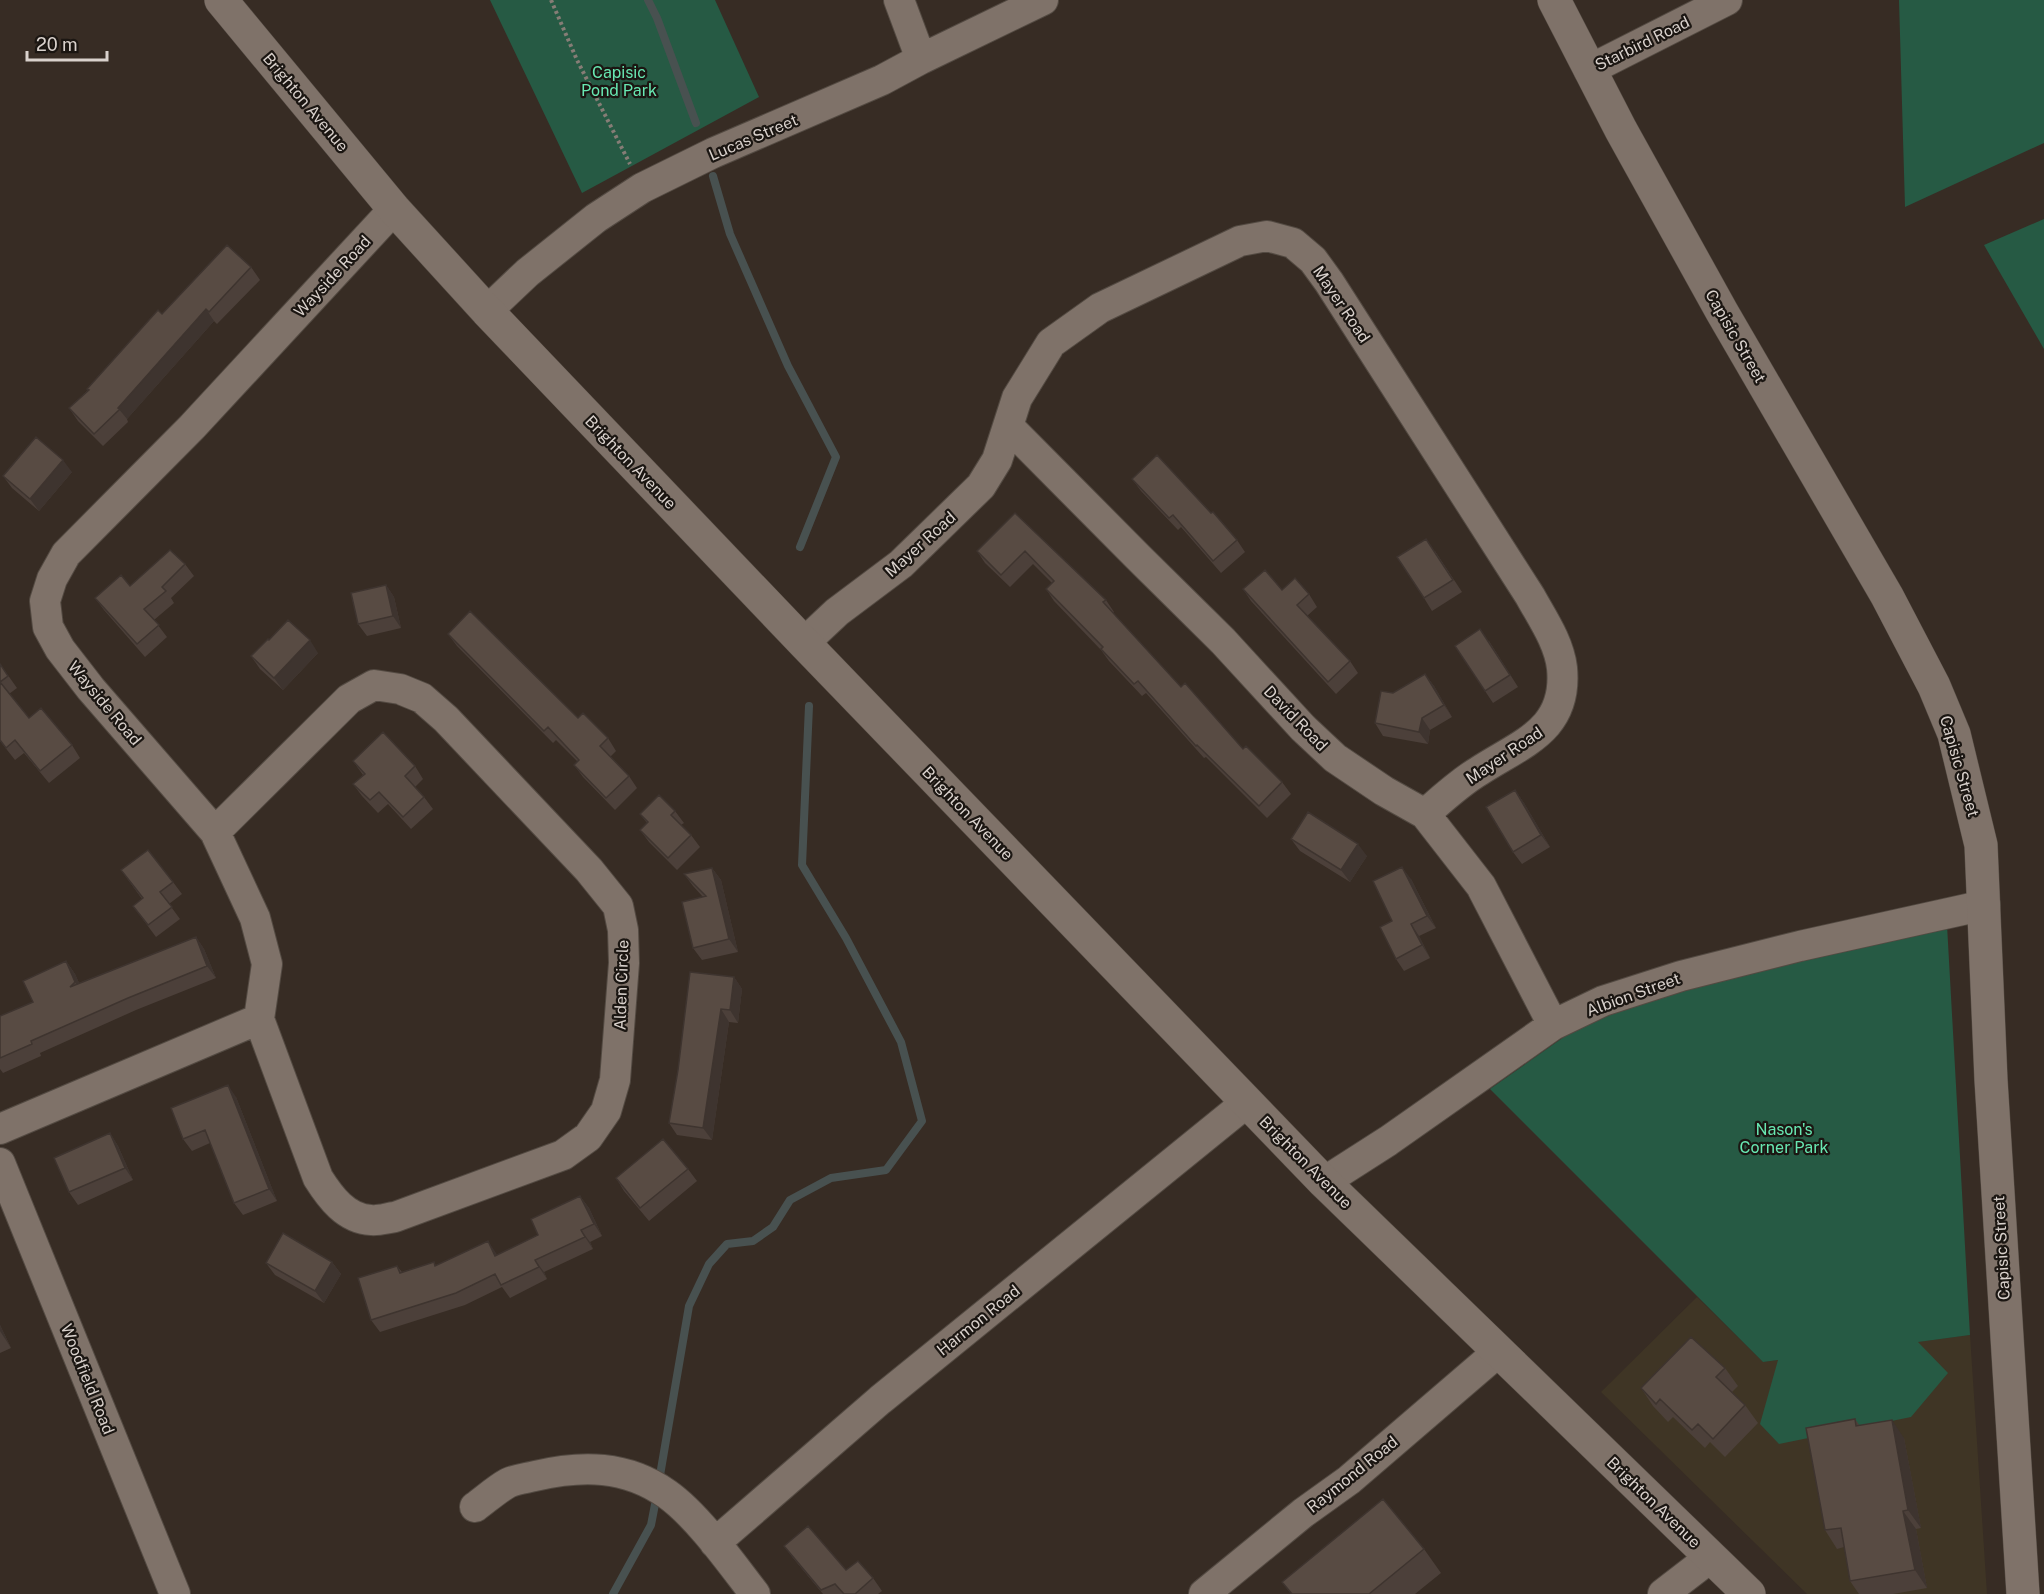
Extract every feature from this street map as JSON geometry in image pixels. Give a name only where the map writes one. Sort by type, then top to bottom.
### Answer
[{"type":"main road","name":"Brighton Avenue","points":[[221,0],[394,209],[487,311],[804,643],[1324,1182],[1749,1594]]},
{"type":"main road","name":"Capisic Street","points":[[1554,0],[1589,70],[1722,312],[1887,596],[1934,686],[1954,734],[1981,845],[1992,1092],[2023,1594]]},
{"type":"street","points":[[899,0],[921,59]]},
{"type":"street","name":"Lucas Street","points":[[487,311],[528,273],[596,218],[642,188],[713,153],[882,80],[1043,0]]},
{"type":"street","name":"Starbird Road","points":[[1589,70],[1727,0]]},
{"type":"street","name":"Wayside Road","points":[[259,1019],[267,964],[255,918],[215,832],[91,689],[60,649],[48,627],[45,601],[52,579],[66,554],[192,427],[394,209]]},
{"type":"street","name":"Mayer Road","points":[[804,643],[837,612],[901,564],[981,486],[997,460],[1017,398],[1051,343],[1100,308],[1240,241],[1267,236],[1293,243],[1313,260],[1329,282],[1530,596],[1554,640],[1562,666],[1562,697],[1547,726],[1523,746],[1478,771],[1425,814]]},
{"type":"street","name":"David Road","points":[[1008,426],[1224,640],[1303,728],[1335,758],[1384,791],[1425,814],[1481,886],[1553,1024]]},
{"type":"street","name":"Alden Circle","points":[[215,832],[349,699],[374,685],[400,689],[422,698],[446,719],[589,870],[618,906],[623,930],[624,963],[615,1080],[606,1110],[588,1137],[563,1155],[394,1217],[371,1220],[348,1213],[330,1197],[318,1178],[259,1019]]},
{"type":"street","name":"Albion Street","points":[[1324,1182],[1388,1141],[1553,1024],[1603,1001],[1681,976],[1800,946],[1984,905]]},
{"type":"street","points":[[0,1129],[259,1019]]},
{"type":"street","name":"Harmon Road","points":[[715,1543],[880,1400],[1246,1102]]},
{"type":"street","name":"Woodfield Road","points":[[0,1163],[175,1594]]},
{"type":"street","name":"Raymond Road","points":[[1204,1594],[1303,1513],[1349,1480],[1498,1352]]},
{"type":"street","points":[[475,1507],[509,1482],[557,1471],[592,1468],[626,1474],[667,1494],[683,1508],[715,1543],[755,1594]]},
{"type":"street","points":[[1663,1594],[1712,1557]]},
{"type":"path","points":[[551,0],[577,60],[642,188]]},
{"type":"shaded area","points":[[1697,1297],[1763,1362],[1970,1335],[1987,1594],[1807,1594],[1601,1392]]},
{"type":"green space","name":"Capisic Pond Park","points":[[490,0],[715,0],[759,97],[582,193]]},
{"type":"green space","points":[[1899,0],[2044,0],[2044,143],[1905,207]]},
{"type":"green space","points":[[2044,219],[2044,349],[1984,245]]},
{"type":"green space","name":"Nason's Corner Park","points":[[1947,925],[1970,1335],[1918,1342],[1948,1373],[1911,1417],[1779,1444],[1760,1424],[1778,1360],[1763,1362],[1490,1089],[1591,1018],[1636,997]]},
{"type":"building","points":[[227,245],[251,267],[209,312],[206,309],[118,408],[120,409],[94,434],[69,408],[89,390],[87,389],[158,310],[162,314]]},
{"type":"building","points":[[36,437],[63,460],[30,499],[3,476]]},
{"type":"building","points":[[1157,455],[1237,540],[1213,561],[1173,515],[1169,518],[1132,479]]},
{"type":"building","points":[[1015,513],[1106,600],[1103,602],[1181,687],[1185,683],[1243,749],[1246,746],[1282,782],[1259,806],[1196,746],[1138,681],[1134,684],[1101,649],[1103,647],[1046,589],[1054,581],[1025,551],[1001,575],[977,551]]},
{"type":"building","points":[[1426,539],[1453,580],[1424,598],[1397,557]]},
{"type":"building","points":[[170,550],[185,564],[162,587],[166,591],[144,609],[159,625],[137,644],[95,598],[121,575],[130,586]]},
{"type":"building","points":[[1265,570],[1282,590],[1295,578],[1309,594],[1297,605],[1350,661],[1328,682],[1243,589]]},
{"type":"building","points":[[386,585],[393,616],[358,624],[351,593]]},
{"type":"building","points":[[470,611],[578,718],[583,713],[608,738],[600,746],[629,776],[606,798],[574,765],[579,760],[548,727],[544,731],[448,634]]},
{"type":"building","points":[[288,620],[310,640],[274,678],[251,656]]},
{"type":"building","points":[[1480,629],[1510,675],[1485,691],[1455,646]]},
{"type":"building","points":[[0,664],[8,676],[0,682]]},
{"type":"building","points":[[1425,674],[1444,705],[1422,718],[1419,732],[1375,723],[1381,691],[1393,693]]},
{"type":"building","points":[[0,682],[29,718],[41,708],[72,745],[40,771],[15,740],[6,748],[0,740]]},
{"type":"building","points":[[383,732],[415,766],[405,776],[424,797],[403,817],[379,792],[370,800],[353,784],[365,774],[353,761]]},
{"type":"building","points":[[1515,790],[1541,835],[1513,852],[1486,807]]},
{"type":"building","points":[[659,795],[675,811],[671,815],[691,835],[668,858],[640,830],[648,822],[640,814]]},
{"type":"building","points":[[1308,812],[1358,844],[1341,870],[1291,839]]},
{"type":"building","points":[[148,850],[173,882],[160,892],[172,907],[148,925],[133,906],[143,898],[121,870]]},
{"type":"building","points":[[1402,867],[1427,916],[1411,924],[1422,945],[1396,959],[1380,927],[1392,921],[1373,881]]},
{"type":"building","points":[[712,868],[729,939],[693,948],[682,902],[706,896],[684,874]]},
{"type":"building","points":[[196,937],[207,966],[31,1041],[32,1044],[0,1058],[0,1016],[33,1002],[23,981],[66,961],[75,982],[70,987]]},
{"type":"building","points":[[690,972],[734,977],[730,1010],[721,1009],[703,1128],[669,1123]]},
{"type":"building","points":[[228,1085],[269,1189],[234,1203],[205,1130],[183,1139],[171,1108]]},
{"type":"building","points":[[110,1133],[125,1168],[69,1192],[54,1158]]},
{"type":"building","points":[[663,1139],[688,1169],[640,1208],[616,1178]]},
{"type":"building","points":[[580,1196],[594,1224],[581,1230],[585,1237],[535,1260],[539,1267],[501,1285],[495,1274],[456,1293],[371,1320],[358,1278],[397,1266],[400,1273],[434,1262],[435,1266],[488,1241],[495,1256],[538,1235],[531,1219]]},
{"type":"building","points":[[283,1233],[332,1262],[315,1291],[266,1263]]},
{"type":"building","points":[[1691,1337],[1725,1368],[1716,1377],[1745,1405],[1713,1439],[1698,1424],[1692,1430],[1660,1399],[1656,1404],[1641,1388]]},
{"type":"building","points":[[1855,1419],[1856,1426],[1892,1420],[1908,1510],[1903,1511],[1915,1570],[1850,1581],[1841,1528],[1825,1530],[1806,1428]]},
{"type":"building","points":[[1383,1499],[1424,1549],[1369,1594],[1292,1594],[1282,1582]]},
{"type":"building","points":[[808,1526],[846,1570],[858,1561],[873,1578],[855,1594],[844,1594],[835,1584],[821,1590],[784,1546]]},
{"type":"waterway","points":[[648,0],[657,18],[696,123]]},
{"type":"waterway","points":[[713,176],[730,234],[788,366],[836,457],[800,547]]},
{"type":"waterway","points":[[659,1481],[689,1306],[709,1264],[727,1244],[753,1241],[773,1227],[790,1200],[831,1178],[886,1170],[922,1121],[901,1042],[846,938],[802,865],[809,706]]},
{"type":"waterway","points":[[613,1594],[651,1525],[657,1494]]}]
